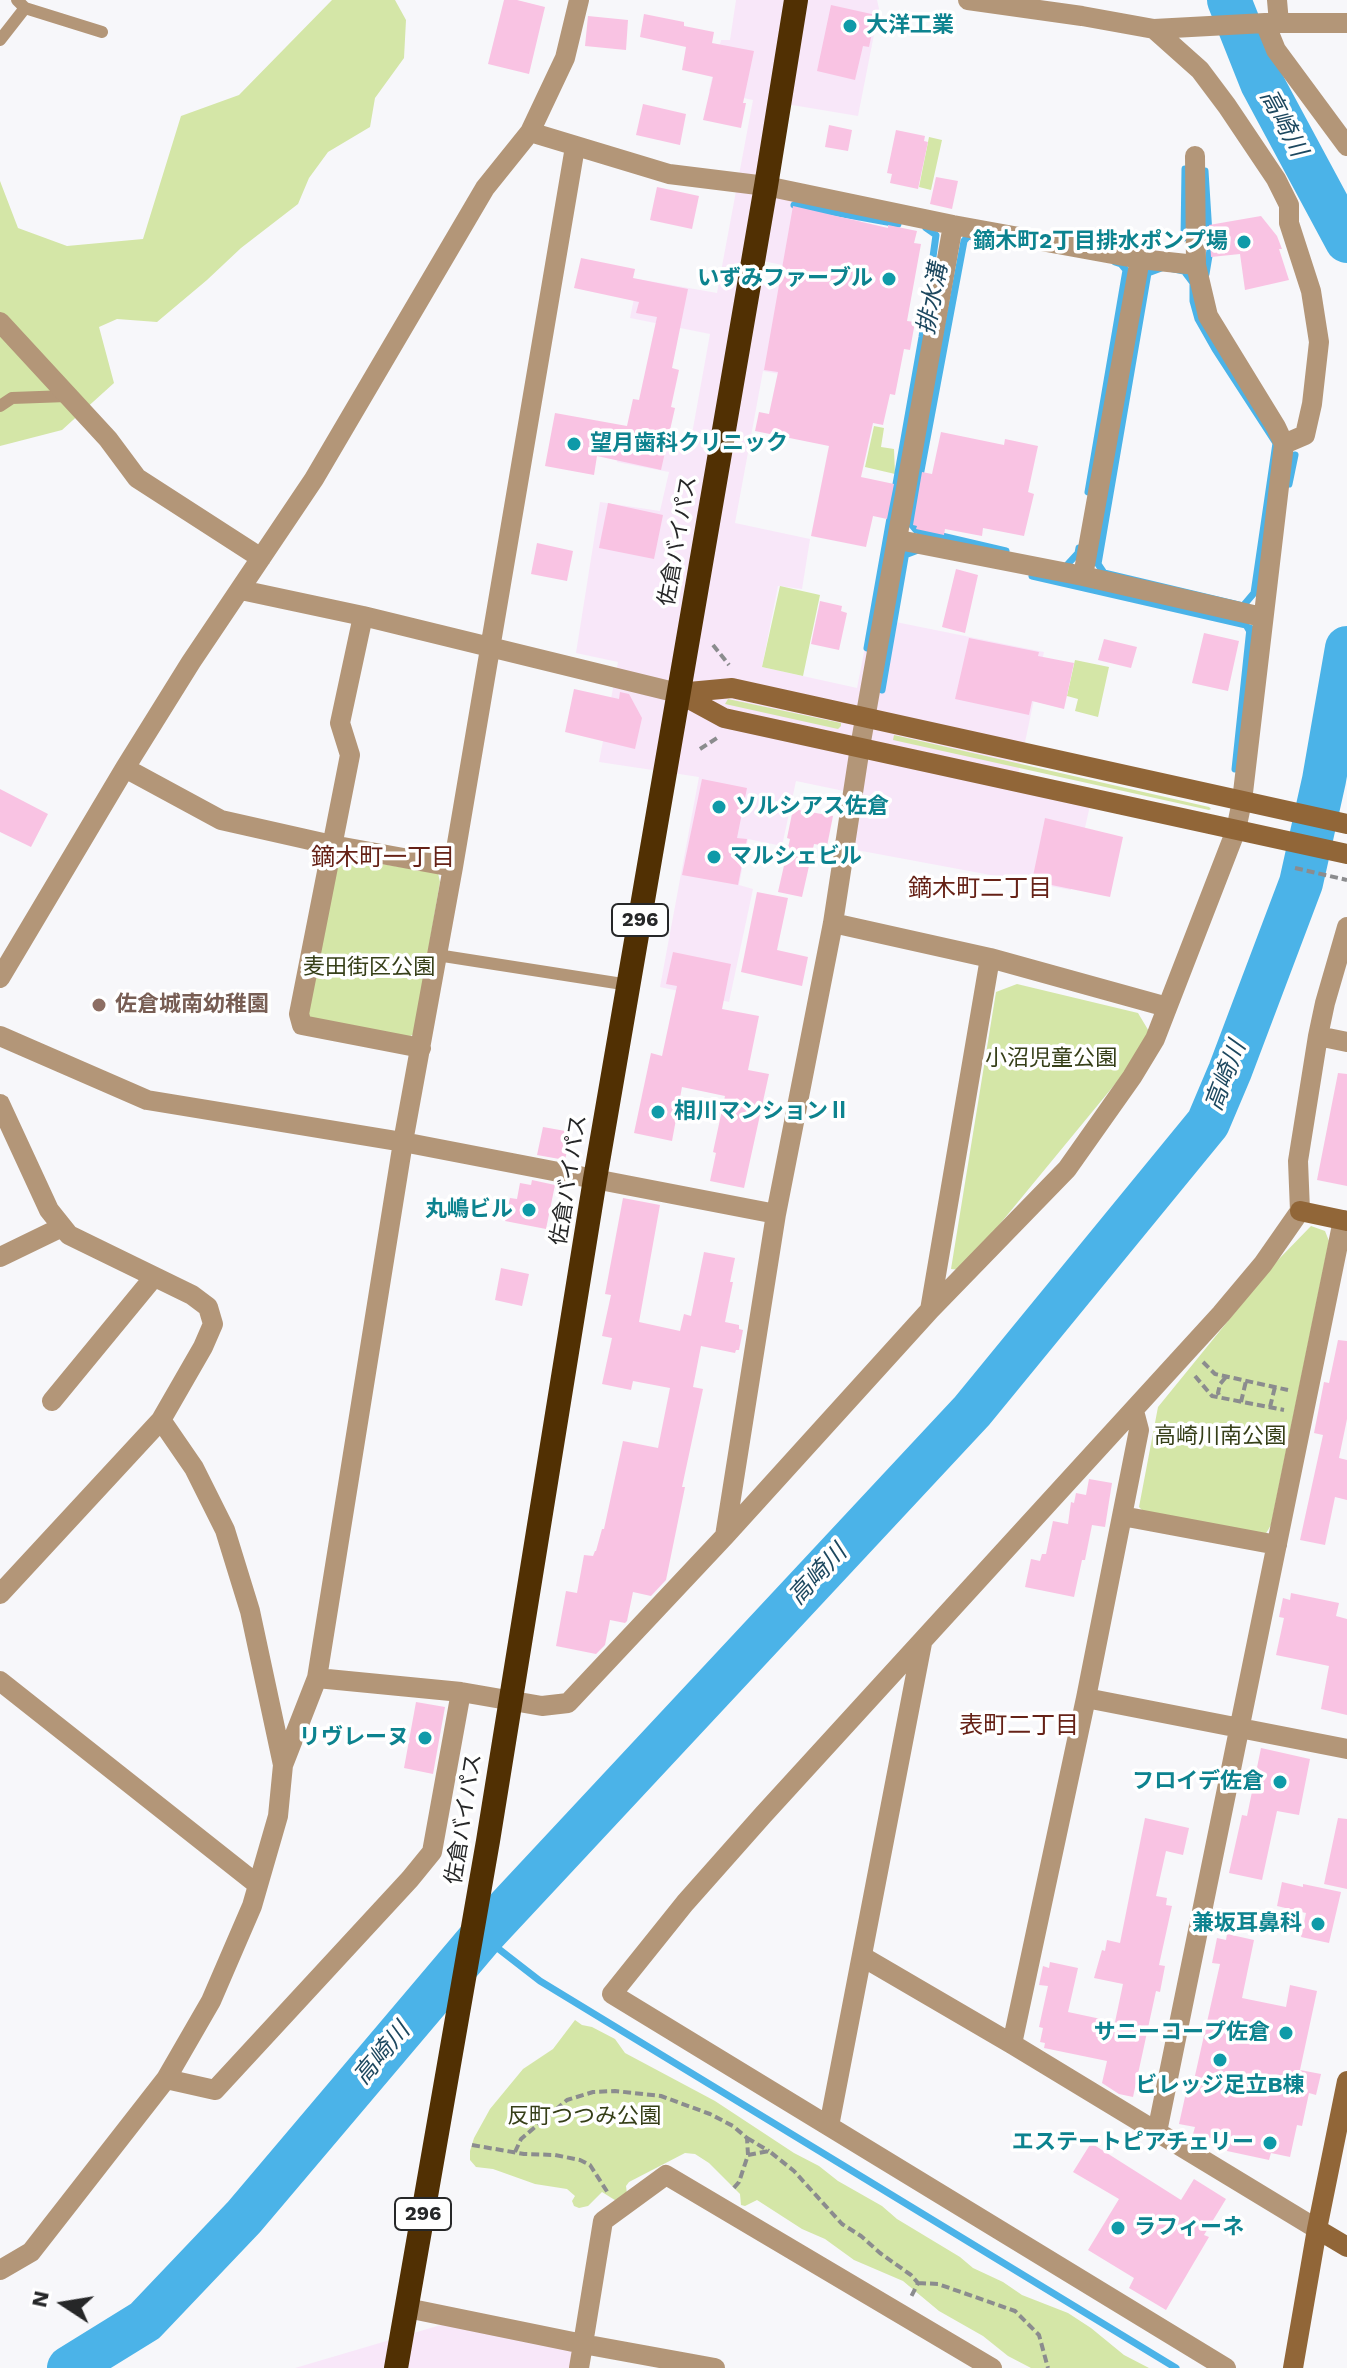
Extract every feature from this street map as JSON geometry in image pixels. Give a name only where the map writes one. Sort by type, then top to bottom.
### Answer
[{"type":"highway","name":"佐倉バイパス","points":[[396,2368],[488,1841],[595,1179],[796,0]]},
{"type":"street","points":[[0,978],[191,662],[314,479],[485,188],[530,132],[565,58],[579,0]]},
{"type":"street","points":[[968,0],[1154,29],[1347,23]]},
{"type":"street","points":[[1277,0],[1272,23],[1276,50],[1347,146]]},
{"type":"street","points":[[1154,29],[1200,70],[1268,167],[1289,205],[1289,223],[1311,291],[1319,342],[1305,435],[1284,444]]},
{"type":"street","points":[[530,132],[669,174],[766,186],[953,225],[1140,259],[1196,265]]},
{"type":"street","points":[[0,2270],[31,2252],[166,2079],[211,2001],[252,1906],[278,1816],[283,1765],[317,1678],[403,1142],[453,867],[575,147]]},
{"type":"street","points":[[317,1678],[461,1692],[542,1706],[568,1703],[930,1310],[1067,1169],[1155,1039],[1236,830],[1284,444],[1208,316],[1196,265],[1195,156]]},
{"type":"street","points":[[725,1536],[776,1214],[833,923],[860,747],[953,225]]},
{"type":"street","points":[[1083,576],[1140,259]]},
{"type":"street","points":[[0,322],[108,439],[137,478],[261,558]]},
{"type":"street","points":[[899,540],[1083,576],[1262,617]]},
{"type":"street","points":[[241,590],[363,616],[678,693],[724,718],[1347,854]]},
{"type":"street","points":[[363,616],[340,723],[350,755],[299,1014],[302,1025],[421,1048]]},
{"type":"street","points":[[678,693],[732,688],[1347,824]]},
{"type":"street","points":[[125,768],[221,820],[332,845],[453,867]]},
{"type":"street","points":[[833,923],[990,958],[1167,1007]]},
{"type":"street","points":[[1226,2368],[612,1994],[705,1881],[1134,1411],[1263,1264],[1300,1211],[1298,1161],[1318,1036],[1347,927]]},
{"type":"street","points":[[930,1310],[990,958]]},
{"type":"street","points":[[0,1036],[147,1100],[403,1142],[776,1214]]},
{"type":"street","points":[[1318,1036],[1347,1042]]},
{"type":"street","points":[[0,1104],[49,1210],[69,1235],[192,1295],[208,1307],[213,1324],[161,1420],[0,1594]]},
{"type":"street","points":[[1157,2132],[1345,1221],[1300,1211]]},
{"type":"street","points":[[0,1257],[62,1227]]},
{"type":"street","points":[[52,1401],[154,1277]]},
{"type":"street","points":[[1012,2044],[1139,1430],[1134,1411]]},
{"type":"street","points":[[161,1420],[194,1468],[225,1530],[250,1611],[283,1765]]},
{"type":"street","points":[[1122,1516],[1277,1545]]},
{"type":"street","points":[[829,2126],[922,1643]]},
{"type":"street","points":[[0,1681],[258,1885]]},
{"type":"street","points":[[166,2079],[215,2090],[432,1852],[461,1692]]},
{"type":"street","points":[[1086,1698],[1347,1749]]},
{"type":"street","points":[[863,1957],[1347,2247]]},
{"type":"street","points":[[1293,2368],[1347,2081]]},
{"type":"street","points":[[579,2368],[603,2221],[666,2175],[992,2368]]},
{"type":"street","points":[[407,2308],[715,2368]]},
{"type":"lane","points":[[0,40],[21,4],[102,32]]},
{"type":"lane","points":[[0,406],[12,398],[67,396]]},
{"type":"lane","points":[[437,955],[629,985]]},
{"type":"path","points":[[715,631],[712,647],[729,666]]},
{"type":"path","points":[[1198,1358],[1215,1374],[1298,1392]]},
{"type":"path","points":[[1189,1369],[1212,1396],[1294,1412]]},
{"type":"path","points":[[1221,1397],[1218,1393],[1220,1384],[1226,1377]]},
{"type":"path","points":[[1241,1402],[1246,1381]]},
{"type":"path","points":[[1270,1407],[1275,1387]]},
{"type":"path","points":[[515,2152],[521,2139],[567,2100],[593,2092],[661,2096],[710,2114],[733,2126],[794,2171],[842,2224],[918,2283],[938,2284],[1015,2311],[1039,2335],[1048,2368]]},
{"type":"path","points":[[731,2192],[739,2182],[748,2155],[747,2138]]},
{"type":"path","points":[[472,2145],[580,2160],[590,2165],[610,2195]]},
{"type":"path","points":[[748,2155],[769,2151]]},
{"type":"path","points":[[907,2305],[918,2283]]},
{"type":"shaded area","points":[[736,0],[877,0],[879,9],[858,116],[786,104],[771,180],[861,221],[850,279],[763,261],[759,281],[828,296],[808,379],[763,371],[735,523],[810,539],[802,589],[778,586],[762,667],[857,688],[871,617],[1044,652],[1016,785],[1091,801],[1071,890],[851,849],[863,795],[796,781],[782,846],[748,839],[739,885],[753,889],[729,1002],[660,987],[699,777],[599,762],[618,662],[576,653],[600,502],[660,511],[669,472],[617,462],[623,432],[690,445],[710,334],[630,318],[638,279],[717,293],[753,100],[709,91],[721,40],[730,40]]},
{"type":"shaded area","points":[[451,2322],[577,2348],[573,2368],[295,2368]]},
{"type":"green space","points":[[332,0],[395,0],[406,20],[404,58],[375,98],[370,127],[328,152],[309,178],[298,204],[241,248],[157,322],[117,319],[99,327],[114,383],[62,430],[0,446],[0,181],[18,228],[67,246],[143,239],[181,116],[239,95]]},
{"type":"green space","points":[[929,137],[942,140],[931,190],[919,187]]},
{"type":"green space","points":[[874,426],[884,428],[881,447],[894,449],[895,474],[865,467]]},
{"type":"green space","points":[[780,586],[820,595],[803,676],[762,667]]},
{"type":"green space","points":[[1075,660],[1109,667],[1098,717],[1075,711],[1078,699],[1067,696]]},
{"type":"green space","points":[[728,699],[841,723],[841,726],[838,729],[725,704]]},
{"type":"green space","points":[[894,735],[1209,807],[1211,809],[893,740]]},
{"type":"green space","name":"麦田街区公園","points":[[344,858],[438,873],[440,882],[414,1034],[405,1039],[311,1021],[304,1011],[332,866]]},
{"type":"green space","name":"小沼児童公園","points":[[1017,984],[1138,1013],[1153,1038],[962,1270],[951,1269],[996,992]]},
{"type":"green space","name":"高崎川南公園","points":[[1311,1226],[1325,1231],[1329,1241],[1271,1525],[1265,1535],[1143,1511],[1139,1507],[1158,1407],[1276,1262]]},
{"type":"green space","name":"反町つつみ公園","points":[[575,2020],[615,2039],[625,2053],[715,2101],[882,2206],[973,2268],[1022,2295],[1068,2313],[1124,2355],[1149,2368],[1031,2368],[939,2311],[903,2281],[854,2260],[825,2239],[802,2229],[757,2200],[741,2205],[740,2194],[709,2163],[695,2154],[685,2153],[629,2182],[626,2186],[628,2202],[618,2202],[602,2192],[588,2206],[579,2208],[574,2206],[572,2201],[575,2196],[567,2189],[535,2184],[493,2169],[476,2167],[470,2160],[470,2151],[490,2109],[523,2069],[553,2049]]},
{"type":"building","points":[[504,0],[545,7],[529,74],[488,64]]},
{"type":"building","points":[[831,5],[876,15],[869,47],[863,46],[855,80],[817,71]]},
{"type":"building","points":[[644,14],[714,32],[712,43],[754,51],[741,128],[703,120],[713,77],[682,70],[686,47],[640,37]]},
{"type":"building","points":[[588,16],[628,20],[626,50],[585,46]]},
{"type":"building","points":[[643,104],[686,114],[680,145],[636,135]]},
{"type":"building","points":[[829,125],[852,130],[848,151],[825,147]]},
{"type":"building","points":[[896,130],[925,136],[924,141],[928,142],[918,189],[890,183],[892,174],[887,173]]},
{"type":"building","points":[[936,177],[958,181],[952,209],[930,204]]},
{"type":"building","points":[[657,187],[699,196],[692,229],[650,220]]},
{"type":"building","points":[[793,206],[888,228],[888,225],[917,231],[914,243],[921,244],[907,321],[915,322],[910,350],[904,349],[895,395],[890,394],[883,425],[873,423],[861,477],[894,484],[887,519],[873,516],[866,547],[811,536],[829,446],[755,431],[759,412],[769,414],[778,372],[764,370]]},
{"type":"building","points":[[1261,216],[1277,236],[1289,280],[1245,290],[1240,254],[1211,257],[1209,225]]},
{"type":"building","points":[[581,258],[635,269],[633,278],[688,289],[672,368],[679,370],[671,407],[675,408],[661,470],[597,456],[594,475],[545,466],[555,413],[627,426],[633,399],[639,400],[657,317],[636,313],[639,302],[574,288]]},
{"type":"building","points":[[941,432],[1004,445],[1005,439],[1038,446],[1028,492],[1034,494],[1024,536],[983,528],[982,536],[945,529],[944,535],[916,529],[917,526],[913,525],[922,472],[932,474]]},
{"type":"building","points":[[608,503],[663,515],[654,559],[599,548]]},
{"type":"building","points":[[537,543],[573,551],[567,581],[531,574]]},
{"type":"building","points":[[956,569],[978,575],[965,633],[942,627]]},
{"type":"building","points":[[820,601],[842,606],[841,611],[847,613],[839,650],[811,644]]},
{"type":"building","points":[[1204,633],[1239,641],[1228,691],[1192,683]]},
{"type":"building","points":[[969,638],[1039,652],[1038,656],[1074,663],[1064,709],[1032,701],[1029,715],[955,699]]},
{"type":"building","points":[[1104,639],[1137,647],[1131,668],[1098,660]]},
{"type":"building","points":[[574,689],[619,699],[620,692],[629,694],[642,718],[635,749],[565,732]]},
{"type":"building","points":[[702,779],[747,788],[737,838],[747,839],[738,885],[682,875]]},
{"type":"building","points":[[0,789],[48,814],[31,847],[0,832]]},
{"type":"building","points":[[793,809],[833,816],[827,846],[814,844],[802,897],[778,892]]},
{"type":"building","points":[[1045,818],[1123,837],[1110,897],[1032,881]]},
{"type":"building","points":[[757,892],[788,898],[777,950],[808,957],[802,986],[741,972]]},
{"type":"building","points":[[673,952],[731,964],[722,1009],[759,1016],[748,1070],[769,1074],[744,1188],[710,1181],[725,1096],[682,1087],[672,1141],[634,1133],[651,1053],[662,1056],[677,986],[666,984]]},
{"type":"building","points":[[1338,1073],[1347,1074],[1347,1186],[1317,1180]]},
{"type":"building","points":[[543,1127],[571,1132],[565,1160],[537,1155]]},
{"type":"building","name":"丸嶋ビル","points":[[532,1180],[555,1185],[546,1229],[505,1221],[510,1198],[517,1199],[520,1183],[531,1185]]},
{"type":"building","points":[[623,1198],[660,1205],[639,1322],[680,1331],[684,1314],[691,1316],[704,1252],[735,1258],[725,1322],[739,1325],[739,1329],[743,1330],[739,1350],[735,1353],[701,1346],[693,1387],[703,1389],[666,1580],[651,1596],[633,1592],[627,1621],[610,1620],[605,1645],[596,1654],[556,1646],[566,1591],[577,1593],[584,1555],[593,1556],[596,1551],[604,1529],[623,1441],[658,1448],[670,1388],[633,1381],[631,1390],[602,1384],[612,1338],[602,1336],[611,1295],[605,1294]]},
{"type":"building","points":[[501,1268],[529,1274],[522,1306],[495,1300]]},
{"type":"building","points":[[1338,1340],[1347,1341],[1347,1419],[1339,1458],[1347,1460],[1347,1500],[1335,1497],[1325,1545],[1300,1540],[1323,1435],[1314,1433],[1324,1382],[1329,1383]]},
{"type":"building","points":[[1089,1479],[1112,1483],[1105,1527],[1092,1525],[1074,1597],[1025,1587],[1031,1559],[1040,1561],[1042,1554],[1046,1554],[1053,1521],[1068,1524],[1071,1502],[1074,1503],[1076,1493],[1086,1495]]},
{"type":"building","points":[[1291,1593],[1339,1603],[1336,1616],[1347,1619],[1347,1715],[1321,1709],[1329,1666],[1276,1655],[1284,1618],[1279,1617],[1283,1598],[1290,1600]]},
{"type":"building","name":"リヴレーヌ","points":[[416,1702],[445,1707],[433,1774],[404,1768]]},
{"type":"building","points":[[1261,1748],[1310,1759],[1299,1815],[1277,1811],[1262,1880],[1229,1873],[1242,1815],[1247,1816]]},
{"type":"building","points":[[1145,1818],[1189,1828],[1183,1855],[1166,1851],[1156,1896],[1167,1898],[1166,1905],[1172,1906],[1159,1965],[1165,1966],[1160,1992],[1156,1991],[1133,2097],[1119,2094],[1102,2083],[1107,2061],[1044,2048],[1045,2043],[1040,2042],[1043,2028],[1039,2027],[1048,1986],[1039,1985],[1043,1966],[1049,1968],[1050,1962],[1078,1968],[1068,2012],[1115,2022],[1123,1984],[1094,1978],[1107,1940],[1120,1943]]},
{"type":"building","points":[[1338,1818],[1347,1819],[1347,1889],[1324,1884]]},
{"type":"building","name":"兼坂耳鼻科","points":[[1282,1882],[1341,1892],[1329,1943],[1301,1937],[1306,1913],[1277,1906]]},
{"type":"building","points":[[1227,1934],[1254,1940],[1242,1998],[1286,2007],[1290,1985],[1317,1991],[1300,2070],[1321,2074],[1316,2095],[1309,2093],[1302,2126],[1297,2125],[1290,2157],[1271,2153],[1269,2160],[1227,2151],[1229,2142],[1193,2134],[1195,2127],[1179,2124],[1187,2088],[1192,2089],[1220,1964],[1212,1963],[1217,1938],[1226,1940]]},
{"type":"building","points":[[1091,2143],[1181,2200],[1194,2179],[1226,2199],[1204,2235],[1209,2237],[1166,2310],[1129,2288],[1134,2278],[1088,2250],[1119,2199],[1073,2172]]},
{"type":"waterway","name":"高崎川","points":[[1229,0],[1262,83],[1347,241]]},
{"type":"waterway","name":"排水溝","points":[[1184,238],[1185,169]]},
{"type":"waterway","name":"排水溝","points":[[1205,171],[1210,250],[1206,274]]},
{"type":"waterway","name":"排水溝","points":[[794,205],[898,224]]},
{"type":"waterway","points":[[1320,226],[1337,220]]},
{"type":"waterway","name":"排水溝","points":[[867,648],[922,337],[936,235],[926,228]]},
{"type":"waterway","name":"排水溝","points":[[973,237],[968,236],[964,241],[911,524],[916,530],[1006,551]]},
{"type":"waterway","name":"排水溝","points":[[1088,492],[1126,270],[1115,262]]},
{"type":"waterway","name":"排水溝","points":[[1164,267],[1184,271],[1193,283],[1193,301],[1198,319],[1276,443],[1254,593],[1243,606],[1104,573],[1098,564],[1148,273],[1164,267]]},
{"type":"waterway","name":"排水溝","points":[[1289,484],[1295,455]]},
{"type":"waterway","name":"排水溝","points":[[1067,565],[1079,548]]},
{"type":"waterway","name":"排水溝","points":[[905,555],[918,550]]},
{"type":"waterway","name":"排水溝","points":[[882,690],[906,552]]},
{"type":"waterway","name":"排水溝","points":[[1032,576],[1246,625],[1249,630]]},
{"type":"waterway","name":"排水溝","points":[[1235,769],[1250,628]]},
{"type":"waterway","name":"高崎川","points":[[69,2368],[145,2321],[244,2217],[482,1936],[972,1411],[1208,1123],[1301,883],[1324,780],[1347,648]]},
{"type":"waterway","points":[[482,1936],[540,1981],[1176,2368]]},
{"type":"place","name":"大洋工業","points":[[850,26]]},
{"type":"place","name":"鏑木町2丁目排水ポンプ場","points":[[1244,242]]},
{"type":"place","name":"いずみファーブル","points":[[889,279]]},
{"type":"place","name":"望月歯科クリニック","points":[[574,444]]},
{"type":"place","name":"ソルシアス佐倉","points":[[719,807]]},
{"type":"place","name":"マルシェビル","points":[[714,857]]},
{"type":"place","name":"佐倉城南幼稚園","points":[[99,1005]]},
{"type":"place","name":"相川マンションⅡ","points":[[658,1112]]},
{"type":"place","name":"丸嶋ビル","points":[[529,1210]]},
{"type":"place","name":"リヴレーヌ","points":[[425,1738]]},
{"type":"place","name":"フロイデ佐倉","points":[[1280,1782]]},
{"type":"place","name":"兼坂耳鼻科","points":[[1318,1924]]},
{"type":"place","name":"サニーコープ佐倉","points":[[1286,2033]]},
{"type":"place","name":"ビレッジ足立B棟","points":[[1220,2060]]},
{"type":"place","name":"エステートピアチェリー","points":[[1270,2143]]},
{"type":"place","name":"ラフィーネ","points":[[1118,2228]]},
{"type":"district","name":"鏑木町一丁目","points":[[383,858]]},
{"type":"district","name":"鏑木町二丁目","points":[[980,889]]},
{"type":"district","name":"表町二丁目","points":[[1019,1726]]}]
